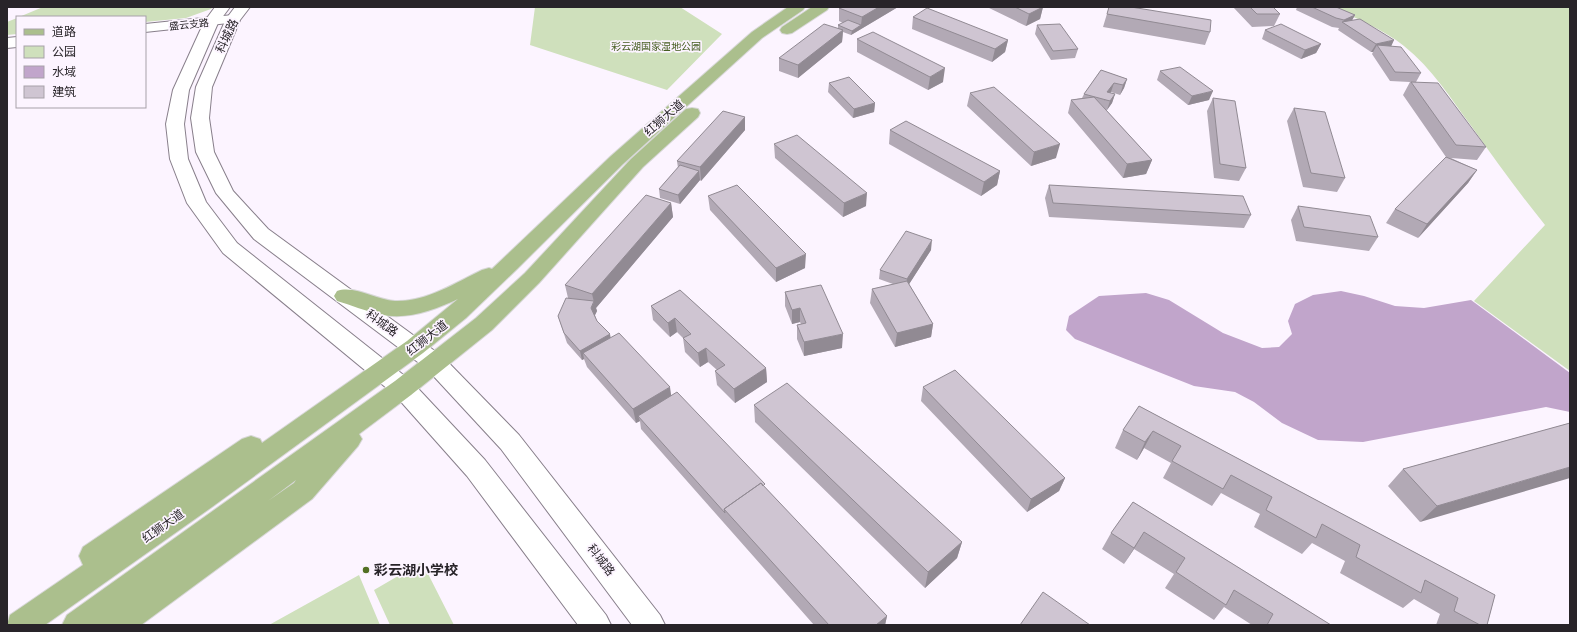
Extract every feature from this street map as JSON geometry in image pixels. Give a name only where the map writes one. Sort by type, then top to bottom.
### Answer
[{"type":"main road","name":"红狮大道","points":[[20,625],[351,394],[415,347],[458,312],[510,264],[622,155],[757,35],[798,7]]},
{"type":"main road","name":"红狮大道","points":[[77,625],[403,388],[484,324],[532,278],[638,163],[726,82],[774,41],[822,7]]},
{"type":"main road","name":"科城路","points":[[227,14],[204,87],[200,118],[205,152],[225,193],[261,234],[415,347],[435,364],[510,442],[650,625]]},
{"type":"main road","name":"科城路","points":[[227,14],[181,90],[175,124],[179,159],[197,203],[230,248],[403,388],[476,468],[596,625]]},
{"type":"main road","name":"盛云支路","points":[[146,28],[227,14]]},
{"type":"main road","points":[[345,296],[382,307],[404,307],[425,304],[445,296],[510,264]]},
{"type":"main road","points":[[7,616],[253,445],[351,394]]},
{"type":"main road","points":[[117,625],[303,491],[377,407]]},
{"type":"green space","points":[[43,7],[213,7],[186,18],[146,22],[146,16],[21,16]]},
{"type":"green space","name":"彩云湖国家湿地公园","points":[[535,7],[680,7],[722,34],[667,90],[530,45]]},
{"type":"green space","points":[[1329,7],[1570,7],[1570,371],[1474,301],[1545,225],[1508,177],[1449,95],[1423,64],[1404,46],[1387,34],[1358,19]]},
{"type":"green space","points":[[16,18],[16,34],[7,35],[7,22]]},
{"type":"green space","points":[[422,562],[454,625],[390,625],[374,590]]},
{"type":"green space","points":[[359,575],[380,625],[269,625]]},
{"type":"water","points":[[1341,291],[1364,296],[1395,306],[1424,308],[1471,300],[1570,373],[1570,412],[1546,407],[1363,442],[1318,440],[1282,423],[1254,402],[1235,392],[1194,386],[1075,339],[1066,330],[1069,316],[1099,296],[1146,293],[1169,300],[1223,333],[1262,348],[1279,347],[1292,334],[1288,321],[1295,304],[1313,295]]},
{"type":"building","points":[[879,7],[862,17],[839,8]]},
{"type":"building","points":[[1015,7],[1043,7],[1029,14]]},
{"type":"building","points":[[1109,7],[1131,7],[1211,20],[1210,32],[1107,14]]},
{"type":"building","points":[[1250,7],[1273,7],[1280,14],[1257,14]]},
{"type":"building","points":[[1312,7],[1336,7],[1355,15],[1344,20]]},
{"type":"building","points":[[927,8],[1008,40],[995,49],[913,17]]},
{"type":"building","points":[[1360,19],[1394,40],[1376,44],[1342,22]]},
{"type":"building","points":[[848,20],[861,25],[852,31],[838,25]]},
{"type":"building","points":[[824,24],[843,30],[798,65],[779,58]]},
{"type":"building","points":[[1060,24],[1078,49],[1053,51],[1037,25]]},
{"type":"building","points":[[1281,24],[1321,44],[1305,50],[1265,30]]},
{"type":"building","points":[[873,32],[945,68],[930,77],[857,39]]},
{"type":"building","points":[[1377,45],[1401,47],[1421,73],[1395,72]]},
{"type":"building","points":[[1180,67],[1213,91],[1192,96],[1160,71]]},
{"type":"building","points":[[1101,70],[1127,79],[1123,85],[1114,83],[1107,92],[1115,94],[1110,101],[1084,94]]},
{"type":"building","points":[[849,77],[875,103],[854,109],[829,83]]},
{"type":"building","points":[[1411,82],[1438,83],[1486,147],[1456,145]]},
{"type":"building","points":[[994,87],[1060,144],[1034,152],[970,93]]},
{"type":"building","points":[[1094,97],[1152,160],[1127,164],[1071,100]]},
{"type":"building","points":[[1213,98],[1235,101],[1246,168],[1220,164]]},
{"type":"building","points":[[1294,108],[1325,112],[1345,178],[1311,173]]},
{"type":"building","points":[[723,111],[745,117],[700,167],[677,161]]},
{"type":"building","points":[[906,121],[1000,171],[984,182],[890,130]]},
{"type":"building","points":[[797,135],[867,193],[844,203],[774,144]]},
{"type":"building","points":[[1446,157],[1477,170],[1427,224],[1395,209]]},
{"type":"building","points":[[680,165],[699,171],[678,195],[659,189]]},
{"type":"building","points":[[737,185],[806,254],[776,268],[708,196]]},
{"type":"building","points":[[1049,185],[1243,196],[1251,215],[1053,203]]},
{"type":"building","points":[[646,195],[671,203],[592,294],[565,285]]},
{"type":"building","points":[[1298,206],[1370,216],[1378,237],[1304,227]]},
{"type":"building","points":[[906,231],[932,240],[907,279],[880,270]]},
{"type":"building","points":[[907,281],[933,324],[897,333],[872,289]]},
{"type":"building","points":[[821,285],[843,334],[804,342],[797,325],[806,323],[800,308],[792,310],[785,292]]},
{"type":"building","points":[[680,290],[766,368],[734,389],[715,371],[725,365],[706,348],[698,353],[683,338],[691,334],[675,318],[668,323],[651,306]]},
{"type":"building","points":[[566,298],[594,301],[591,308],[597,321],[610,334],[580,351],[564,333],[558,316]]},
{"type":"building","points":[[619,333],[670,387],[633,409],[583,353]]},
{"type":"building","points":[[955,370],[1065,478],[1031,499],[923,387]]},
{"type":"building","points":[[787,383],[962,542],[928,572],[754,405]]},
{"type":"building","points":[[677,392],[765,484],[763,486],[761,483],[724,509],[725,513],[638,416]]},
{"type":"building","points":[[1139,406],[1495,595],[1487,625],[1480,625],[1454,611],[1458,598],[1425,580],[1421,593],[1356,557],[1360,545],[1322,524],[1316,538],[1266,510],[1272,497],[1231,475],[1223,489],[1172,461],[1181,446],[1153,431],[1145,442],[1123,430]]},
{"type":"building","points":[[1570,423],[1570,467],[1437,506],[1403,469]]},
{"type":"building","points":[[761,483],[887,616],[876,625],[829,625],[724,509]]},
{"type":"building","points":[[1133,502],[1331,625],[1267,625],[1273,614],[1234,590],[1226,605],[1176,572],[1185,558],[1144,532],[1134,548],[1111,533]]},
{"type":"building","points":[[1043,592],[1090,625],[1020,625]]},
{"type":"place","name":"彩云湖小学校","points":[[366,570]]}]
